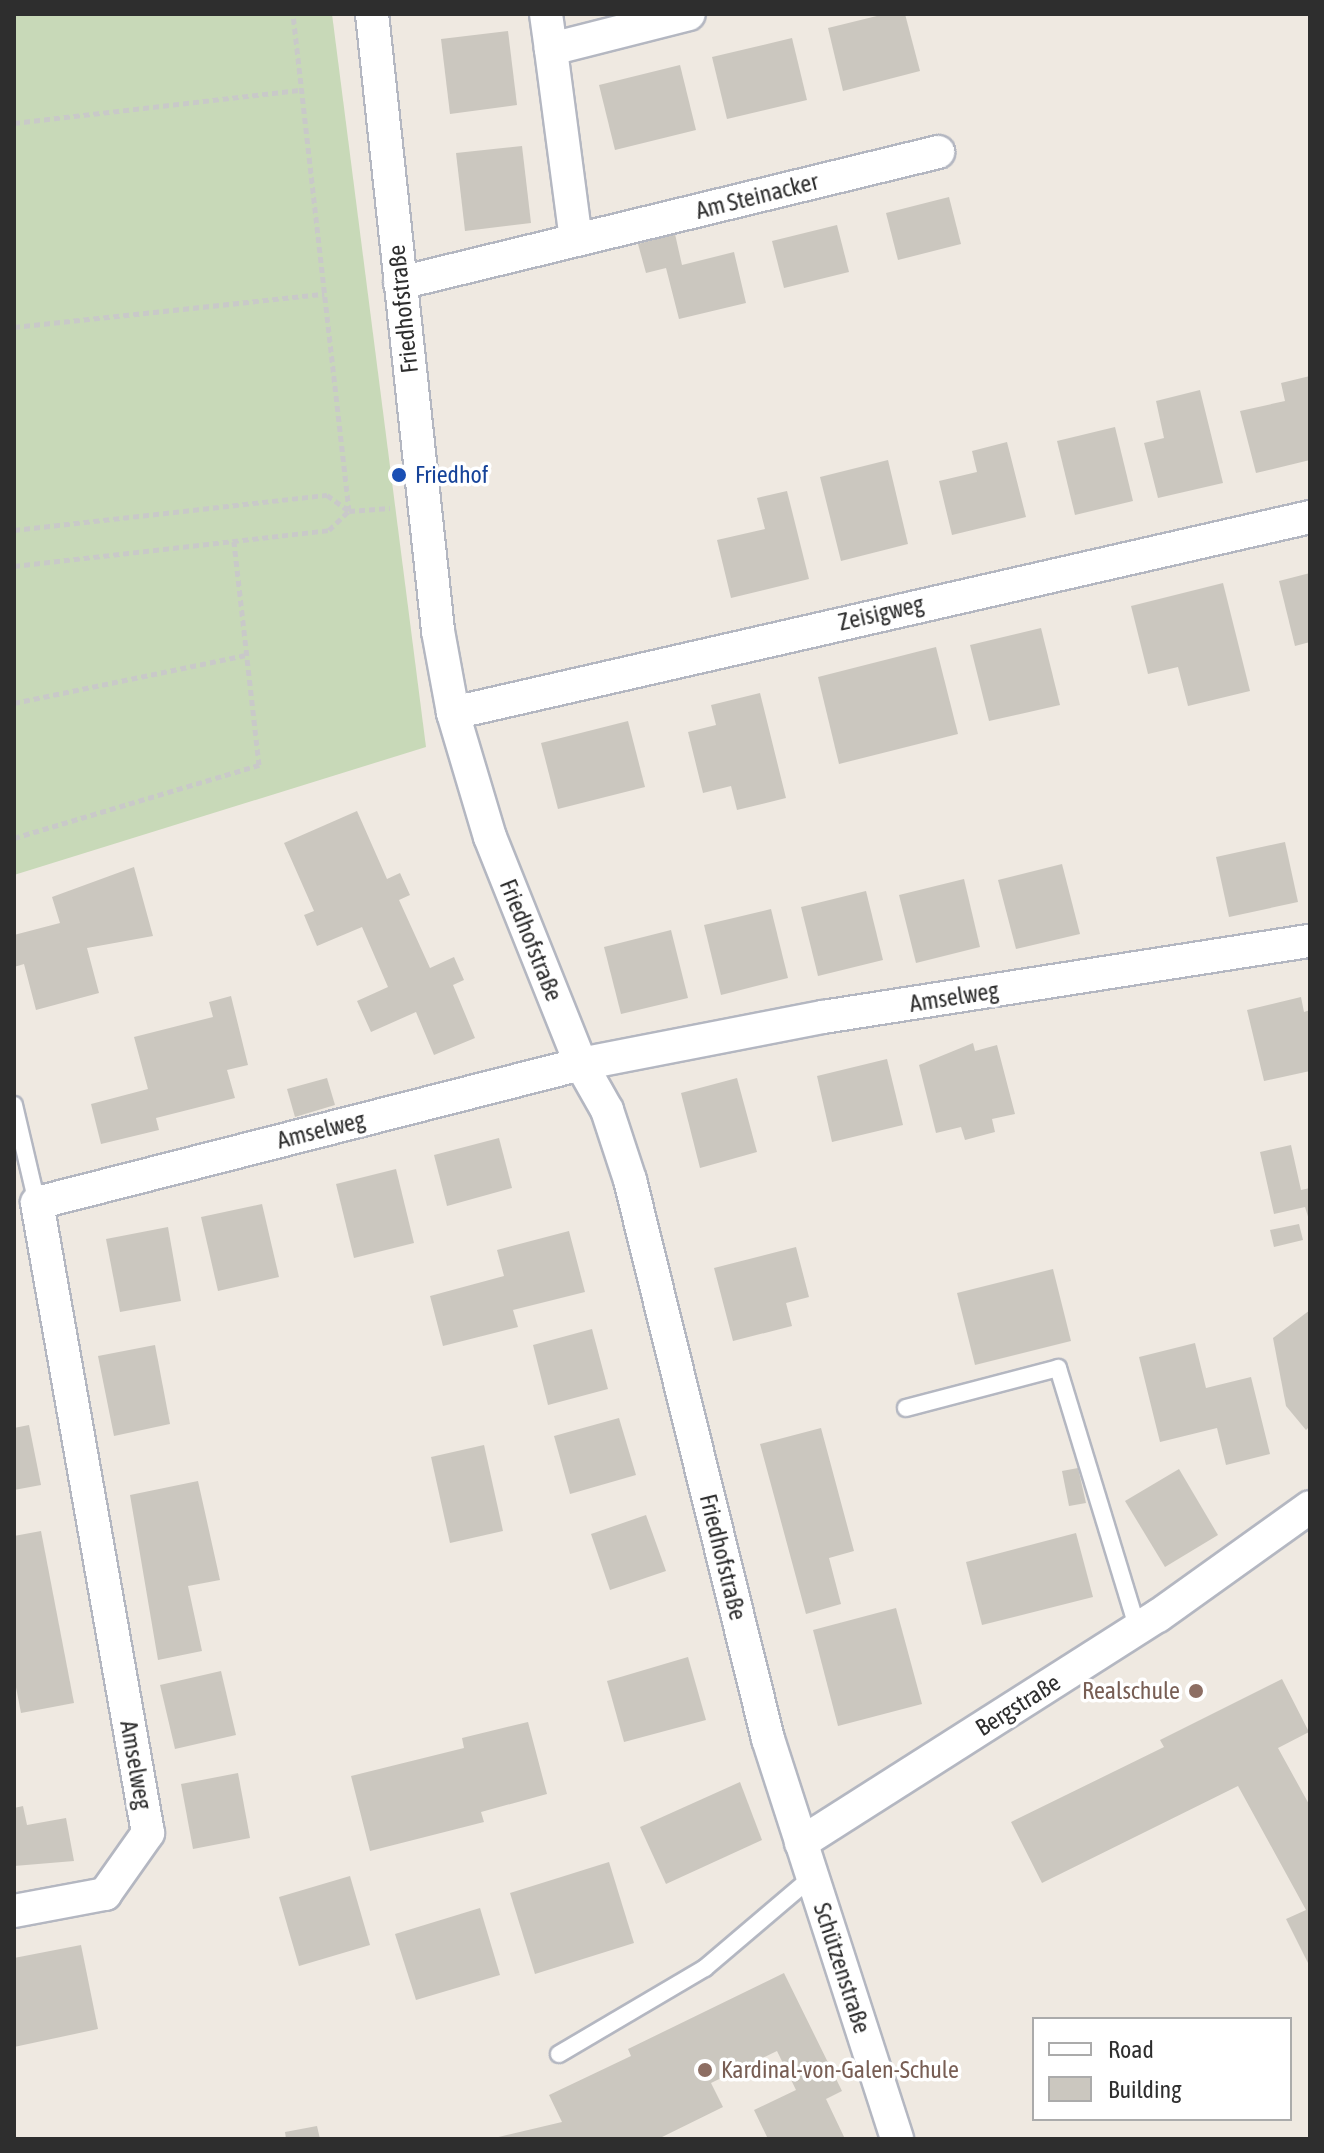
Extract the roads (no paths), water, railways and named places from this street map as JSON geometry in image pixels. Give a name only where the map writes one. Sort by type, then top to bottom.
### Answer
[{"type":"street","name":"Friedhofstraße","points":[[372,14],[424,505],[453,713],[490,837],[581,1064],[607,1110],[630,1180],[768,1739],[801,1843]]},
{"type":"street","points":[[546,14],[576,240]]},
{"type":"street","points":[[551,49],[689,14]]},
{"type":"street","name":"Am Steinacker","points":[[400,283],[938,152]]},
{"type":"street","name":"Zeisigweg","points":[[453,713],[1310,517]]},
{"type":"street","name":"Amselweg","points":[[14,1911],[105,1894],[148,1833],[37,1203],[581,1064],[823,1017],[1310,941]]},
{"type":"street","name":"Bergstraße","points":[[801,1843],[1138,1629],[1310,1507]]},
{"type":"street","name":"Schützenstraße","points":[[801,1843],[897,2139]]},
{"type":"lane","points":[[14,1105],[37,1203]]},
{"type":"lane","points":[[906,1408],[1058,1368],[1138,1629]]},
{"type":"lane","points":[[559,2054],[705,1968],[812,1877]]},
{"type":"place","name":"Friedhof","points":[[399,475]]},
{"type":"place","name":"Realschule","points":[[1196,1691]]},
{"type":"place","name":"Kardinal-von-Galen-Schule","points":[[705,2070]]}]
